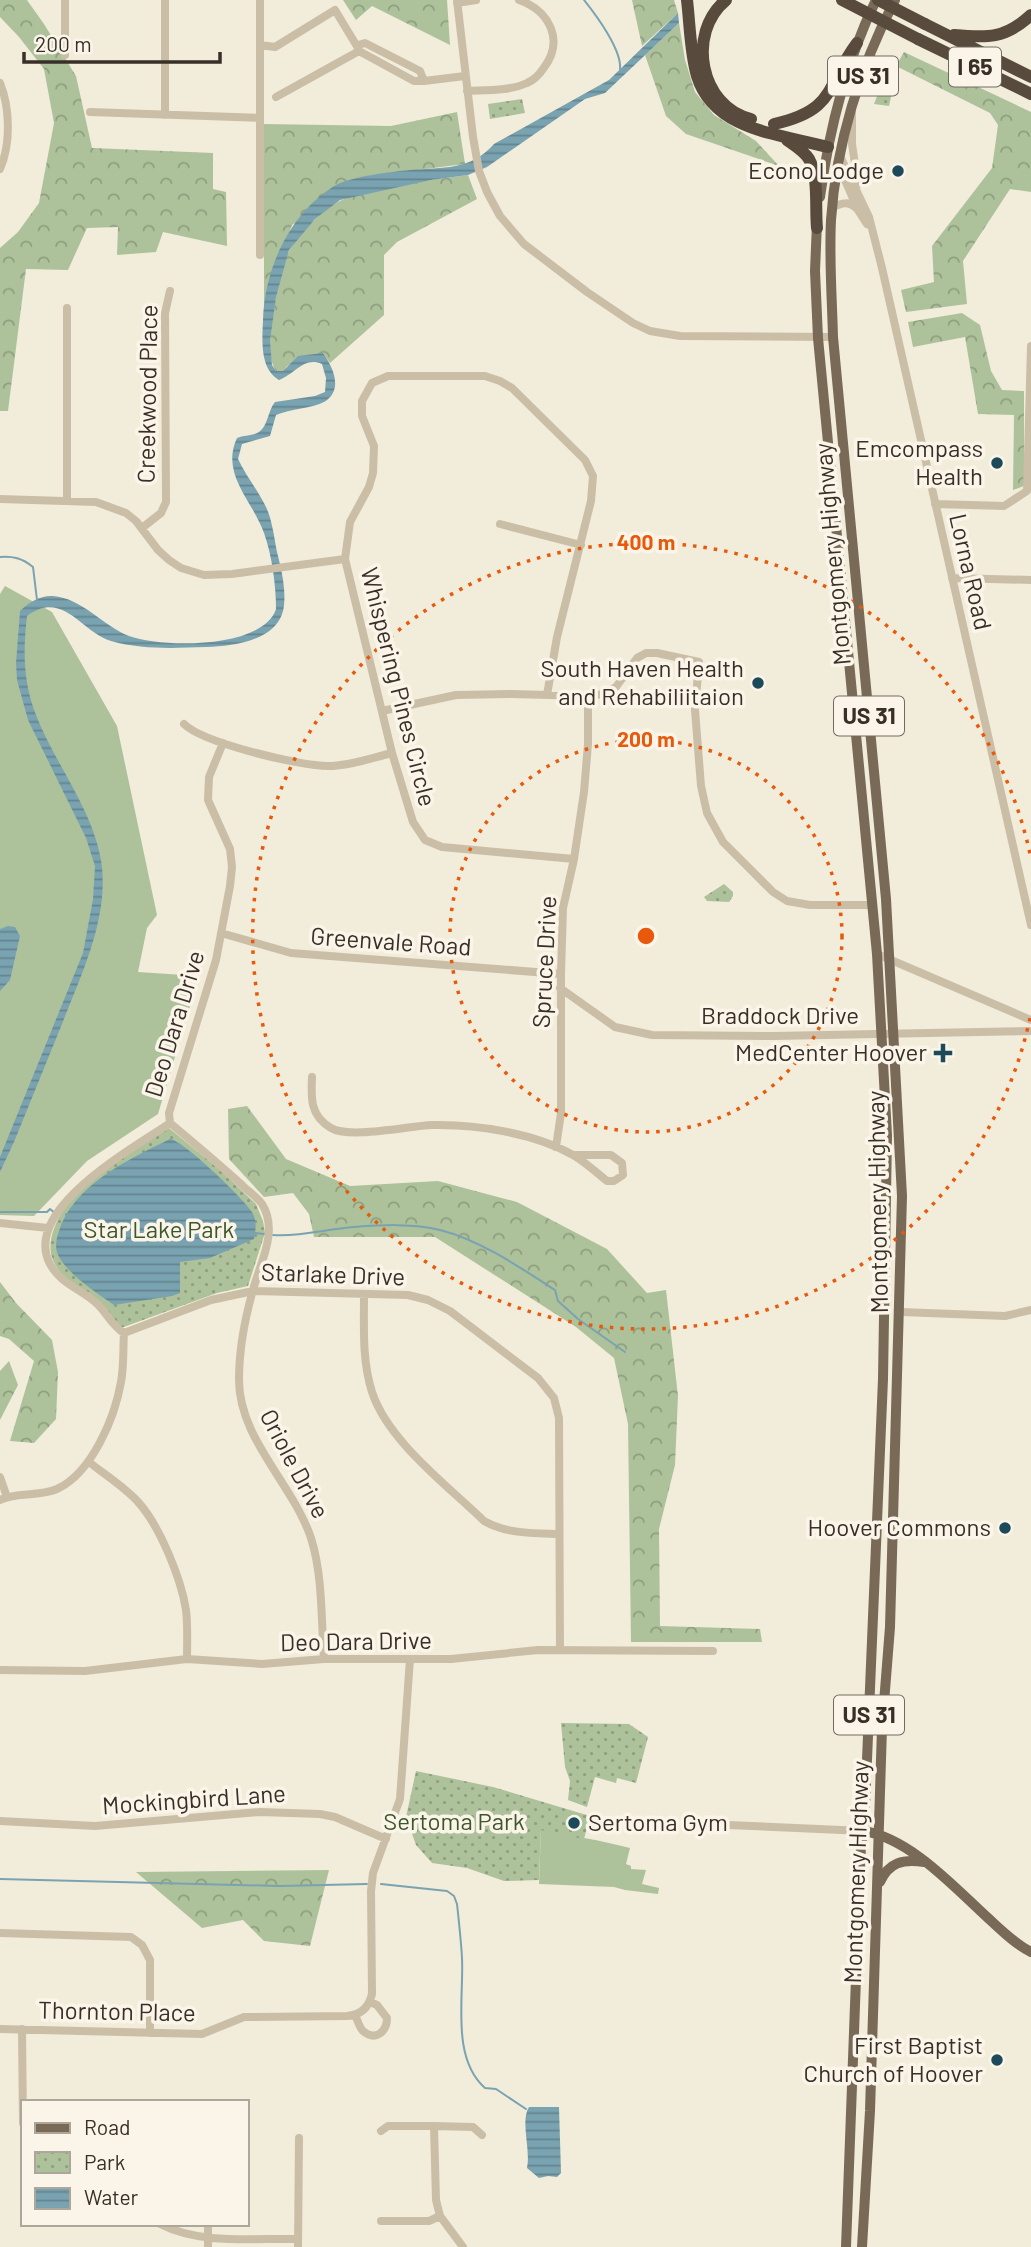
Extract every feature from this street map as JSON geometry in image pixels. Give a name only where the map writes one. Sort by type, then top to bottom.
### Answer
[{"type":"highway","points":[[687,0],[694,62],[704,91],[716,108],[733,121],[829,143]]},
{"type":"highway","points":[[726,0],[709,21],[703,44],[703,65],[712,90],[743,117],[774,129],[809,159],[814,177],[817,228]]},
{"type":"highway","name":"I 65","points":[[842,0],[1031,94]]},
{"type":"highway","name":"I 65","points":[[877,0],[1031,77]]},
{"type":"highway","points":[[945,34],[995,36],[1016,28],[1031,15]]},
{"type":"highway","points":[[774,129],[806,114],[830,94],[857,44]]},
{"type":"main road","name":"Montgomery Highway","points":[[846,2247],[861,1844],[864,1831],[882,1416],[887,1135],[877,954],[818,338],[815,271],[817,228],[829,143],[857,44],[877,0]]},
{"type":"main road","name":"Montgomery Highway","points":[[862,2247],[870,2110],[883,1718],[890,1628],[901,1312],[902,1196],[890,961],[860,603],[833,337],[830,278],[833,207],[839,160],[852,106],[877,37],[895,0]]},
{"type":"main road","points":[[829,143],[839,160]]},
{"type":"main road","points":[[864,1831],[878,1833],[925,1863],[1028,1949]]},
{"type":"main road","points":[[877,1889],[884,1871],[891,1865],[913,1861],[925,1863]]},
{"type":"street","points":[[65,0],[65,55]]},
{"type":"street","points":[[165,0],[165,115]]},
{"type":"street","points":[[260,0],[260,255]]},
{"type":"street","points":[[476,0],[457,1],[479,171],[500,216],[524,244],[634,323],[650,331],[680,336],[833,337]]},
{"type":"street","points":[[467,91],[529,83],[548,62],[554,45],[552,29],[541,12],[519,0]]},
{"type":"street","points":[[260,45],[275,47],[335,10],[358,48],[414,81],[466,76]]},
{"type":"street","points":[[276,97],[358,48]]},
{"type":"street","points":[[0,83],[5,101],[7,141],[0,169]]},
{"type":"street","points":[[852,106],[852,144],[859,194]]},
{"type":"street","points":[[90,112],[260,118]]},
{"type":"street","name":"Lorna Road","points":[[839,160],[869,217],[882,268],[1031,925]]},
{"type":"street","name":"Lorna Road","points":[[839,160],[858,210],[870,229]]},
{"type":"street","points":[[833,207],[850,203],[858,210]]},
{"type":"street","name":"Creekwood Place","points":[[142,528],[161,513],[166,502],[165,313],[170,291]]},
{"type":"street","points":[[66,308],[67,501]]},
{"type":"street","points":[[935,504],[1004,506],[1027,491],[1031,346]]},
{"type":"street","name":"Whispering Pines Circle","points":[[547,695],[557,637],[591,501],[593,476],[586,460],[512,388],[500,381],[485,376],[388,376],[372,383],[362,401],[362,416],[374,446],[373,473],[369,487],[350,522],[345,559],[392,753],[413,822],[430,843],[442,847],[574,859]]},
{"type":"street","points":[[0,499],[96,502],[109,505],[126,513],[169,560],[196,573],[222,575],[345,559]]},
{"type":"street","points":[[500,524],[581,545]]},
{"type":"street","points":[[952,578],[1031,580]]},
{"type":"street","points":[[382,710],[456,695],[604,694],[616,687],[637,658],[646,653],[699,662],[695,710],[701,786],[707,813],[723,842],[773,892],[786,901],[832,906],[872,905]]},
{"type":"street","name":"Spruce Drive","points":[[555,1147],[561,1113],[563,908],[584,792],[588,696]]},
{"type":"street","points":[[184,724],[197,733],[223,743],[318,765],[339,765],[392,753]]},
{"type":"street","name":"Deo Dara Drive","points":[[48,1228],[60,1207],[86,1180],[170,1123],[169,1113],[209,988],[232,867],[230,849],[209,805],[208,786],[223,743]]},
{"type":"street","name":"Greenvale Road","points":[[221,933],[291,953],[561,974]]},
{"type":"street","points":[[877,954],[1031,1020]]},
{"type":"street","name":"Braddock Drive","points":[[561,988],[615,1027],[652,1035],[1031,1031]]},
{"type":"street","points":[[312,1077],[311,1104],[318,1118],[333,1129],[351,1132],[432,1125],[472,1126],[505,1131],[573,1155],[607,1181],[614,1181],[623,1175],[622,1163],[611,1156],[573,1155]]},
{"type":"street","name":"Oriole Drive","points":[[170,1123],[261,1203],[268,1223],[267,1246],[253,1291],[240,1360],[239,1382],[244,1411],[256,1438],[295,1502],[311,1538],[317,1570],[324,1659]]},
{"type":"street","points":[[0,1223],[48,1228],[46,1246],[49,1263],[59,1276],[97,1303],[114,1327],[124,1333],[122,1379],[116,1408],[89,1462],[61,1487],[29,1496],[3,1499],[0,1477]]},
{"type":"street","name":"Starlake Drive","points":[[124,1333],[211,1300],[253,1291],[408,1295],[428,1300],[450,1311],[538,1378],[554,1398],[559,1418],[560,1650]]},
{"type":"street","points":[[364,1295],[363,1351],[372,1392],[394,1432],[484,1521],[495,1527],[520,1533],[559,1534]]},
{"type":"street","points":[[901,1312],[1005,1316],[1031,1310]]},
{"type":"street","points":[[89,1462],[126,1490],[139,1503],[152,1523],[182,1593],[186,1611],[187,1659]]},
{"type":"street","name":"Deo Dara Drive","points":[[0,1671],[85,1671],[187,1659],[262,1664],[324,1659],[451,1660],[538,1650],[713,1651]]},
{"type":"street","points":[[370,2002],[387,2018],[386,2029],[376,2035],[366,2034],[360,2028],[355,2015],[370,2002],[372,1994],[373,1873],[400,1799],[410,1659]]},
{"type":"street","name":"Mockingbird Lane","points":[[0,1821],[94,1826],[260,1812],[320,1814],[335,1816],[386,1839]]},
{"type":"street","points":[[727,1825],[864,1831]]},
{"type":"street","points":[[0,1933],[131,1937],[142,1945],[150,1960],[149,2033]]},
{"type":"street","name":"Thornton Place","points":[[0,2029],[210,2033],[244,2017],[355,2015]]},
{"type":"street","points":[[22,2029],[23,2100]]},
{"type":"street","points":[[382,2132],[388,2126],[434,2126],[473,2127],[482,2134]]},
{"type":"street","points":[[434,2126],[436,2200],[440,2216],[463,2247]]},
{"type":"street","points":[[165,2226],[187,2234],[208,2237],[298,2243],[299,2138]]},
{"type":"street","points":[[381,2221],[429,2221],[440,2216]]},
{"type":"street","points":[[208,2226],[208,2247]]},
{"type":"green space","points":[[0,0],[27,0],[44,24],[76,76],[92,148],[213,153],[213,189],[226,192],[227,246],[163,232],[156,252],[117,255],[118,227],[87,228],[68,270],[26,269],[8,411],[0,411],[0,248],[18,232],[39,203],[54,123],[44,69],[0,17]]},
{"type":"green space","points":[[343,0],[447,0],[450,45],[372,6],[356,20]]},
{"type":"green space","points":[[632,0],[674,0],[678,13],[642,46]]},
{"type":"green space","points":[[679,23],[685,60],[695,92],[714,115],[756,141],[779,166],[686,134],[666,116],[645,55]]},
{"type":"green space","points":[[904,52],[1031,112],[1031,192],[1010,189],[963,261],[967,304],[906,312],[901,290],[934,282],[932,246],[992,168],[998,125],[990,113],[896,66]]},
{"type":"green space","points":[[886,73],[896,74],[889,106],[874,104]]},
{"type":"green space","points":[[522,99],[525,113],[490,119],[488,104]]},
{"type":"green space","points":[[457,112],[465,164],[376,175],[292,225],[264,307],[264,124],[391,126]]},
{"type":"green space","points":[[468,175],[477,199],[397,242],[384,255],[384,315],[330,363],[323,353],[287,366],[284,371],[276,371],[271,357],[270,340],[280,279],[289,251],[312,222],[335,203],[356,195],[404,184]]},
{"type":"green space","points":[[962,313],[980,325],[991,371],[1002,390],[1024,391],[1024,486],[1013,490],[1014,415],[978,414],[965,337],[913,347],[908,322]]},
{"type":"green space","points":[[5,586],[52,612],[117,726],[157,915],[147,928],[138,972],[199,976],[158,1114],[87,1161],[34,1216],[0,1215],[0,594]]},
{"type":"green space","points":[[724,884],[733,892],[729,902],[707,901],[704,897]]},
{"type":"green space","points":[[247,1106],[286,1159],[350,1186],[438,1181],[517,1202],[607,1249],[647,1293],[666,1290],[678,1396],[675,1465],[659,1529],[660,1626],[760,1629],[762,1642],[631,1642],[628,1424],[614,1358],[576,1327],[435,1237],[314,1237],[309,1214],[293,1193],[264,1197],[229,1159],[228,1109]]},
{"type":"green space","name":"Star Lake Park","points":[[169,1128],[256,1204],[265,1233],[248,1286],[217,1293],[121,1328],[65,1278],[53,1260],[51,1239],[66,1206],[88,1181]]},
{"type":"green space","points":[[0,1282],[16,1303],[52,1340],[58,1372],[56,1419],[34,1443],[10,1441],[34,1361],[9,1339],[0,1336]]},
{"type":"green space","points":[[9,1361],[18,1385],[0,1420],[0,1371]]},
{"type":"green space","points":[[561,1723],[629,1724],[648,1737],[636,1783],[617,1778],[616,1783],[595,1777],[587,1807],[568,1800],[570,1781],[565,1767]]},
{"type":"green space","name":"Sertoma Park","points":[[416,1771],[493,1787],[590,1816],[584,1839],[541,1830],[539,1880],[504,1881],[467,1868],[432,1863],[416,1845],[406,1817]]},
{"type":"green space","points":[[541,1829],[630,1848],[626,1864],[631,1866],[631,1869],[646,1870],[642,1884],[659,1888],[658,1894],[614,1887],[539,1884]]},
{"type":"green space","points":[[329,1870],[310,1946],[264,1941],[243,1920],[202,1928],[136,1872]]},
{"type":"water","points":[[678,13],[679,23],[605,93],[585,99],[487,167],[468,175],[431,180],[340,200],[315,219],[289,250],[276,297],[270,341],[272,365],[276,371],[283,371],[298,356],[323,353],[333,371],[335,385],[334,391],[324,402],[276,415],[270,436],[242,444],[238,459],[265,505],[282,571],[284,605],[275,626],[255,639],[230,645],[159,648],[111,641],[71,615],[51,607],[27,616],[25,666],[32,703],[44,733],[90,822],[101,860],[102,902],[86,964],[0,1172],[0,1157],[83,953],[93,899],[95,866],[86,838],[28,720],[17,680],[20,611],[40,598],[64,598],[129,636],[164,642],[210,642],[232,638],[252,632],[267,622],[276,609],[271,561],[264,533],[240,487],[232,464],[237,438],[259,432],[275,402],[325,392],[326,378],[322,364],[310,362],[279,380],[265,362],[262,337],[268,282],[274,262],[293,226],[320,196],[344,182],[383,173],[455,166],[475,159],[494,144],[609,80]]},
{"type":"water","points":[[15,927],[20,936],[10,980],[0,991],[0,929]]},
{"type":"water","name":"Star Lake Park","points":[[170,1139],[200,1159],[247,1205],[255,1219],[254,1239],[210,1258],[180,1262],[180,1293],[114,1305],[83,1283],[62,1262],[56,1250],[58,1234],[65,1217],[89,1188],[120,1165]]},
{"type":"water","points":[[529,2107],[559,2107],[561,2173],[557,2177],[539,2178],[527,2168],[525,2120]]},
{"type":"waterway","points":[[584,0],[613,43],[620,69]]},
{"type":"waterway","points":[[0,557],[17,558],[33,567],[37,600]]},
{"type":"waterway","points":[[0,1212],[47,1212],[50,1209],[55,1213]]},
{"type":"waterway","points":[[273,1235],[397,1225],[419,1226],[455,1235],[500,1255],[555,1290],[558,1301],[578,1319],[625,1352]]},
{"type":"waterway","points":[[255,1233],[264,1234]]},
{"type":"waterway","points":[[0,1879],[279,1886],[367,1884]]},
{"type":"waterway","points":[[381,1884],[447,1891],[454,1896],[461,1944],[461,2009],[467,2061],[485,2088],[496,2089],[526,2109]]},
{"type":"place","name":"Econo Lodge","points":[[898,171]]},
{"type":"place","name":"Emcompass Health","points":[[997,463]]},
{"type":"place","name":"South Haven Health and Rehabiliitaion","points":[[758,683]]},
{"type":"place","name":"MedCenter Hoover","points":[[943,1053]]},
{"type":"place","name":"Hoover Commons","points":[[1005,1528]]},
{"type":"place","name":"Sertoma Gym","points":[[574,1823]]},
{"type":"place","name":"First Baptist Church of Hoover","points":[[997,2060]]}]
